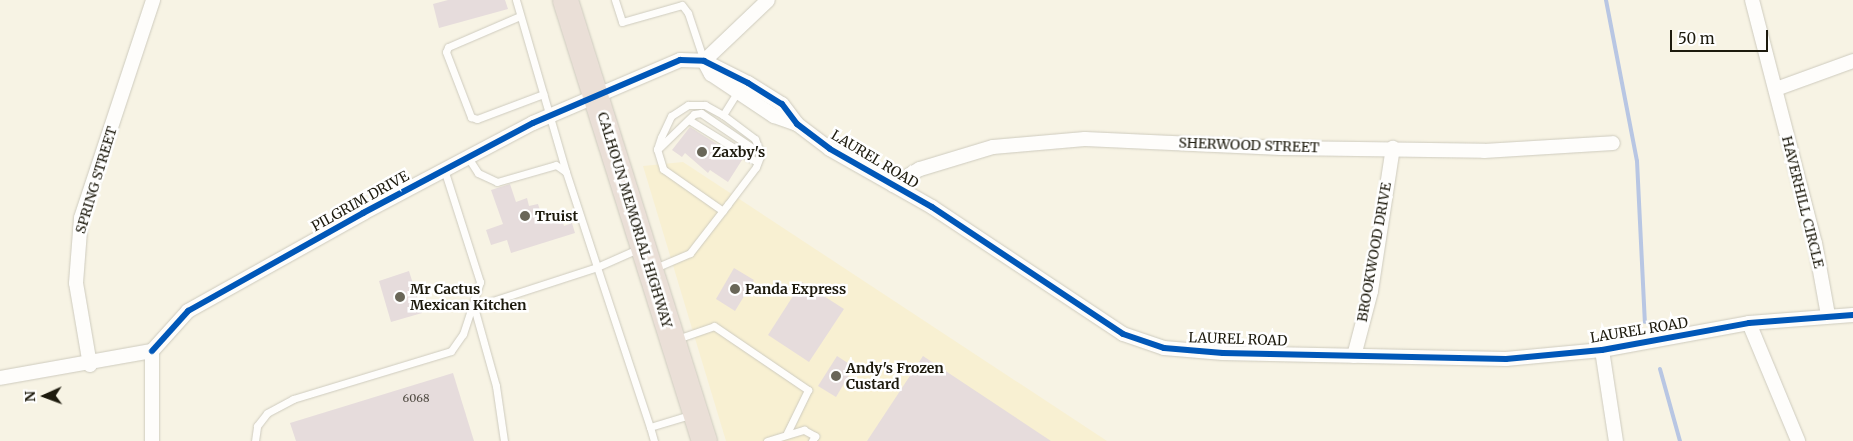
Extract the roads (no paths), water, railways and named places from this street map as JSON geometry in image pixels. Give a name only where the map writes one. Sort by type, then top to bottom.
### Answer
[{"type":"highway","name":"CALHOUN MEMORIAL HIGHWAY","points":[[565,0],[597,96],[704,441]]},
{"type":"street","name":"SPRING STREET","points":[[90,365],[76,283],[80,227],[153,0]]},
{"type":"street","points":[[704,61],[768,0]]},
{"type":"street","name":"HAVERHILL CIRCLE","points":[[1752,0],[1776,89],[1828,314]]},
{"type":"street","name":"PILGRIM DRIVE","points":[[152,351],[188,311],[444,168],[549,116],[597,96],[655,67],[680,60],[704,61]]},
{"type":"street","name":"LAUREL ROAD","points":[[704,61],[710,74],[774,116],[797,124],[830,148],[893,185],[1124,334],[1164,348],[1354,356],[1506,359],[1602,350],[1749,323],[1828,314],[1853,315]]},
{"type":"street","name":"LAUREL ROAD","points":[[704,61],[782,104],[797,124]]},
{"type":"street","points":[[1776,89],[1853,61]]},
{"type":"street","name":"SHERWOOD STREET","points":[[893,185],[920,169],[962,155],[1032,142],[1085,139],[1281,148],[1393,148],[1484,151],[1613,143]]},
{"type":"street","name":"BROOKWOOD DRIVE","points":[[1354,356],[1370,291],[1393,148]]},
{"type":"street","points":[[1749,323],[1798,441]]},
{"type":"street","points":[[1602,350],[1616,441]]},
{"type":"street","points":[[0,378],[90,365],[152,351],[152,441]]},
{"type":"lane","points":[[516,0],[566,172],[654,441]]},
{"type":"lane","points":[[615,0],[622,22],[683,2],[704,61]]},
{"type":"lane","points":[[520,16],[448,47],[446,52],[471,117],[477,119],[543,94]]},
{"type":"lane","points":[[723,115],[738,91]]},
{"type":"lane","points":[[650,271],[690,253],[723,211],[728,204],[757,162],[760,154],[755,139],[723,115],[705,104],[688,105],[672,116],[658,149],[663,169],[670,176],[723,211]]},
{"type":"lane","points":[[658,149],[689,120],[701,113],[760,154]]},
{"type":"lane","points":[[689,120],[757,162]]},
{"type":"lane","points":[[468,156],[478,173],[497,182],[556,165],[566,172]]},
{"type":"lane","points":[[255,441],[258,426],[267,413],[293,400],[451,351],[474,307],[480,282],[444,168]]},
{"type":"lane","points":[[474,307],[597,267],[642,246]]},
{"type":"lane","points":[[474,307],[498,394],[504,441]]},
{"type":"lane","points":[[672,341],[714,326],[808,390],[786,433]]},
{"type":"lane","points":[[650,427],[695,414]]},
{"type":"lane","points":[[766,441],[786,433],[804,430],[814,438],[823,441]]},
{"type":"waterway","points":[[1606,0],[1637,161],[1645,322]]},
{"type":"waterway","points":[[1660,369],[1680,441]]},
{"type":"place","name":"Zaxby's","points":[[702,152]]},
{"type":"place","name":"Truist","points":[[525,216]]},
{"type":"place","name":"Panda Express","points":[[735,289]]},
{"type":"place","name":"Mr Cactus Mexican Kitchen","points":[[400,297]]},
{"type":"place","name":"Andy's Frozen Custard","points":[[836,376]]}]
